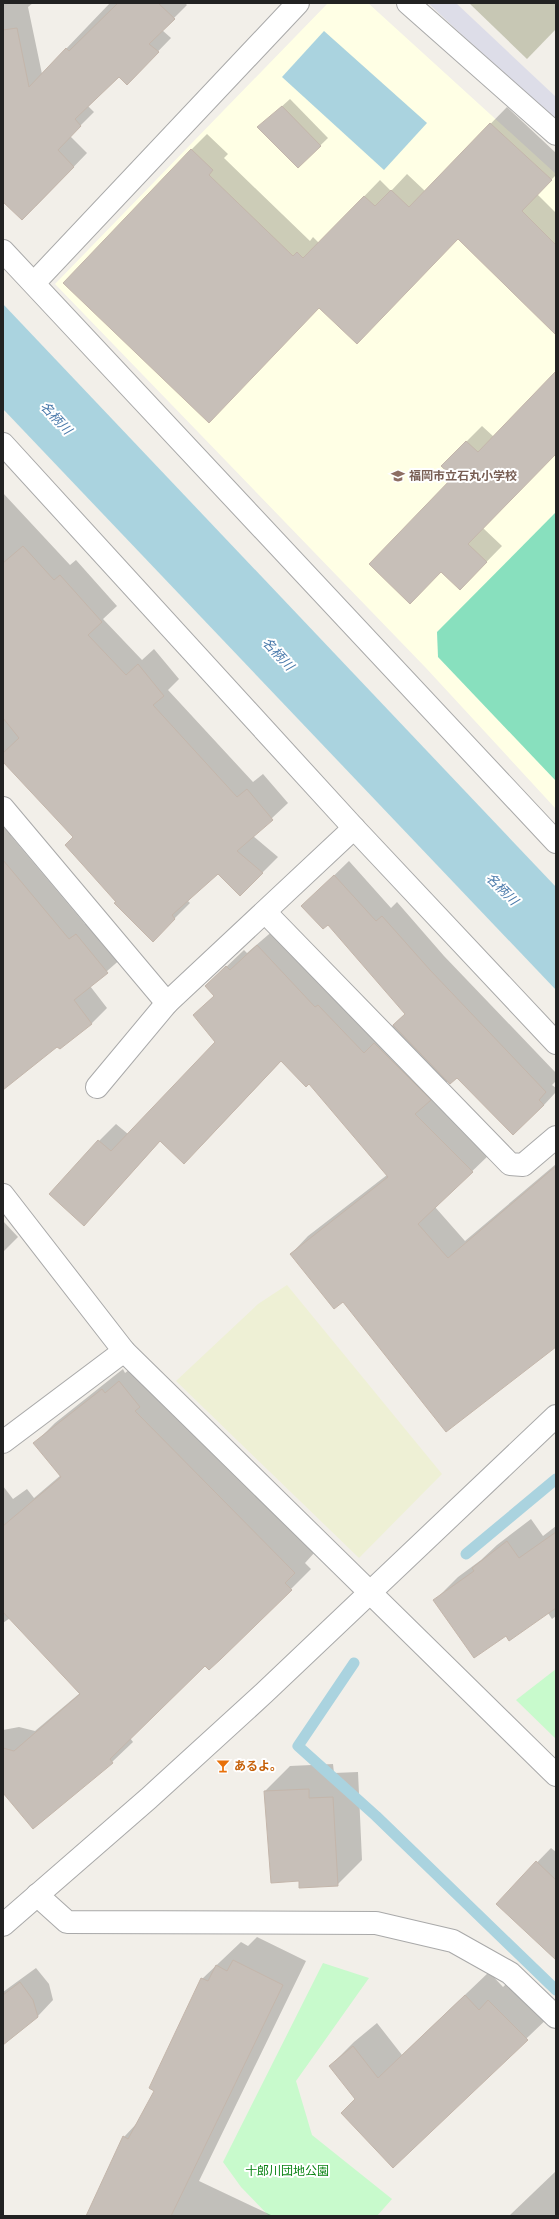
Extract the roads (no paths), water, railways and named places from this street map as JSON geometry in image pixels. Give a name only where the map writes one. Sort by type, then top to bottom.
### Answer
[{"type":"street","points":[[34,283],[298,3]]},
{"type":"street","points":[[408,3],[556,134]]},
{"type":"street","points":[[3,251],[556,842]]},
{"type":"street","points":[[3,444],[354,828],[556,1043]]},
{"type":"street","points":[[3,808],[167,1003]]},
{"type":"street","points":[[97,1087],[167,1003],[354,828]]},
{"type":"street","points":[[265,912],[510,1164],[523,1165],[556,1137]]},
{"type":"street","points":[[3,1195],[124,1351],[556,1775]]},
{"type":"street","points":[[3,1442],[124,1351]]},
{"type":"street","points":[[3,1925],[155,1793],[371,1592],[556,1416]]},
{"type":"street","points":[[38,1895],[67,1922],[376,1923],[454,1941],[510,1973],[556,2017]]},
{"type":"water","points":[[324,31],[427,123],[384,170],[282,77]]},
{"type":"water","name":"名柄川","points":[[3,304],[556,887],[556,990],[3,409]]},
{"type":"waterway","points":[[466,1554],[556,1479]]},
{"type":"waterway","points":[[354,1663],[298,1746],[376,1816],[556,1990]]},
{"type":"place","name":"福岡市立石丸小学校","points":[[398,476]]},
{"type":"place","name":"あるよ。","points":[[223,1766]]},
{"type":"park label","name":"十郎川団地公園","points":[[287,2171]]}]
